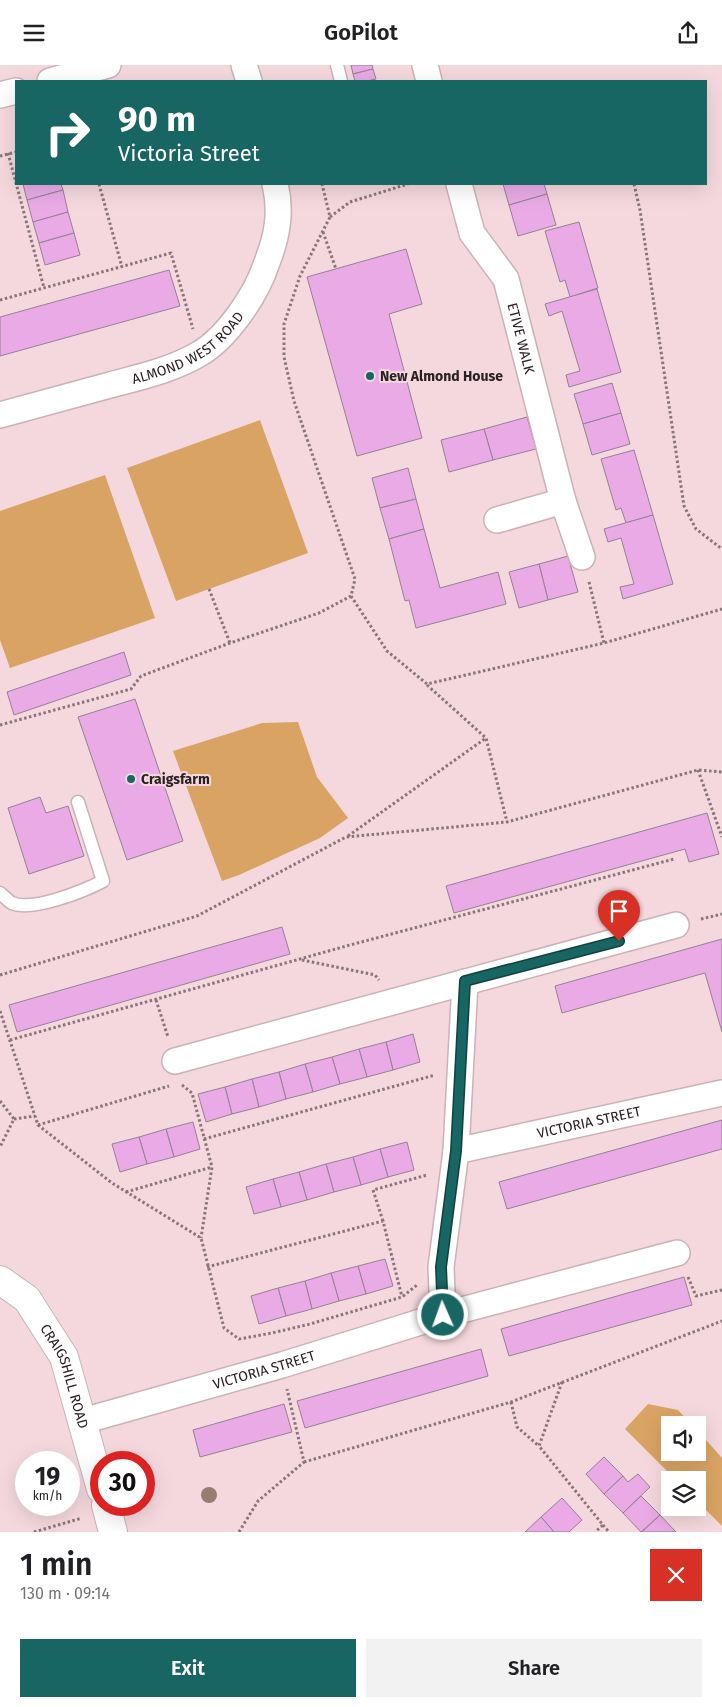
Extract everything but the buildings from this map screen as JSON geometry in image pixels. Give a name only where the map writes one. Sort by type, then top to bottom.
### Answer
[{"type":"street","points":[[54,80],[108,65]]},
{"type":"street","points":[[244,65],[248,80]]},
{"type":"street","points":[[425,65],[429,80]]},
{"type":"street","points":[[0,95],[15,91]]},
{"type":"street","name":"ALMOND WEST ROAD","points":[[0,415],[159,372],[199,354],[238,318],[262,277],[276,239],[279,200],[275,185]]},
{"type":"street","name":"ETIVE WALK","points":[[459,185],[472,233],[506,279],[563,501],[584,565]]},
{"type":"street","points":[[496,521],[563,501]]},
{"type":"street","points":[[177,1072],[394,1001],[676,925]]},
{"type":"street","points":[[443,1315],[441,1267],[456,1151],[465,981]]},
{"type":"street","name":"VICTORIA STREET","points":[[456,1151],[722,1093]]},
{"type":"street","name":"VICTORIA STREET","points":[[82,1421],[282,1365],[443,1315],[677,1253]]},
{"type":"street","name":"CRAIGSHILL ROAD","points":[[0,1280],[27,1299],[64,1357],[91,1451]]},
{"type":"lane","points":[[337,65],[341,80]]},
{"type":"lane","points":[[0,893],[12,903],[32,906],[88,889],[103,881],[78,802]]},
{"type":"path","points":[[0,156],[15,151]]},
{"type":"path","points":[[8,153],[15,179]]},
{"type":"path","points":[[17,185],[44,288]]},
{"type":"path","points":[[99,185],[122,267]]},
{"type":"path","points":[[322,185],[330,217]]},
{"type":"path","points":[[405,185],[350,202],[330,217],[300,276],[284,324],[284,357],[294,401],[355,579],[351,597],[388,651],[486,738],[507,822]]},
{"type":"path","points":[[634,185],[640,210],[684,506],[696,529],[722,549]]},
{"type":"path","points":[[322,232],[336,269]]},
{"type":"path","points":[[0,300],[172,253],[199,354]]},
{"type":"path","points":[[584,565],[604,643]]},
{"type":"path","points":[[210,589],[230,643]]},
{"type":"path","points":[[0,725],[131,689],[141,676],[319,613],[351,597]]},
{"type":"path","points":[[426,684],[604,643],[722,609]]},
{"type":"path","points":[[0,975],[197,916],[346,837],[486,738]]},
{"type":"path","points":[[346,837],[507,822],[698,770],[722,772]]},
{"type":"path","points":[[698,770],[722,837]]},
{"type":"path","points":[[10,1040],[674,859]]},
{"type":"path","points":[[301,960],[376,975],[394,1001]]},
{"type":"path","points":[[156,1000],[177,1072],[192,1093],[212,1167],[201,1237],[207,1267],[224,1328],[239,1339],[310,1324],[402,1297],[441,1267]]},
{"type":"path","points":[[0,1011],[38,1125],[112,1183],[201,1237]]},
{"type":"path","points":[[204,1139],[460,1068]]},
{"type":"path","points":[[38,1125],[177,1072]]},
{"type":"path","points":[[0,1101],[14,1119]]},
{"type":"path","points":[[14,1119],[35,1116]]},
{"type":"path","points":[[0,1147],[14,1119]]},
{"type":"path","points":[[126,1192],[212,1167]]},
{"type":"path","points":[[402,1297],[383,1221],[373,1190],[425,1176]]},
{"type":"path","points":[[207,1267],[383,1221]]},
{"type":"path","points":[[677,1253],[696,1296],[722,1289]]},
{"type":"path","points":[[239,1532],[258,1501],[304,1462],[511,1402],[722,1321]]},
{"type":"path","points":[[282,1365],[304,1462]]},
{"type":"path","points":[[539,1446],[562,1382]]},
{"type":"path","points":[[511,1402],[517,1427],[539,1446],[609,1532]]},
{"type":"path","points":[[34,1532],[90,1514]]},
{"type":"path","points":[[595,1532],[603,1525]]},
{"type":"shaded area","points":[[260,420],[308,553],[176,601],[127,468]]},
{"type":"shaded area","points":[[105,475],[155,618],[10,668],[0,640],[0,511]]},
{"type":"shaded area","points":[[298,722],[317,777],[348,818],[320,838],[222,881],[173,751],[262,723]]},
{"type":"shaded area","points":[[648,1404],[678,1410],[684,1416],[661,1416],[661,1461],[706,1461],[706,1440],[722,1458],[722,1526],[706,1510],[706,1471],[667,1471],[625,1429]]},
{"type":"place","name":"New Almond House","points":[[370,376]]},
{"type":"place","name":"Craigsfarm","points":[[131,779]]},
{"type":"route","points":[[443,1315],[441,1267],[456,1151],[465,981],[619,941]]}]
